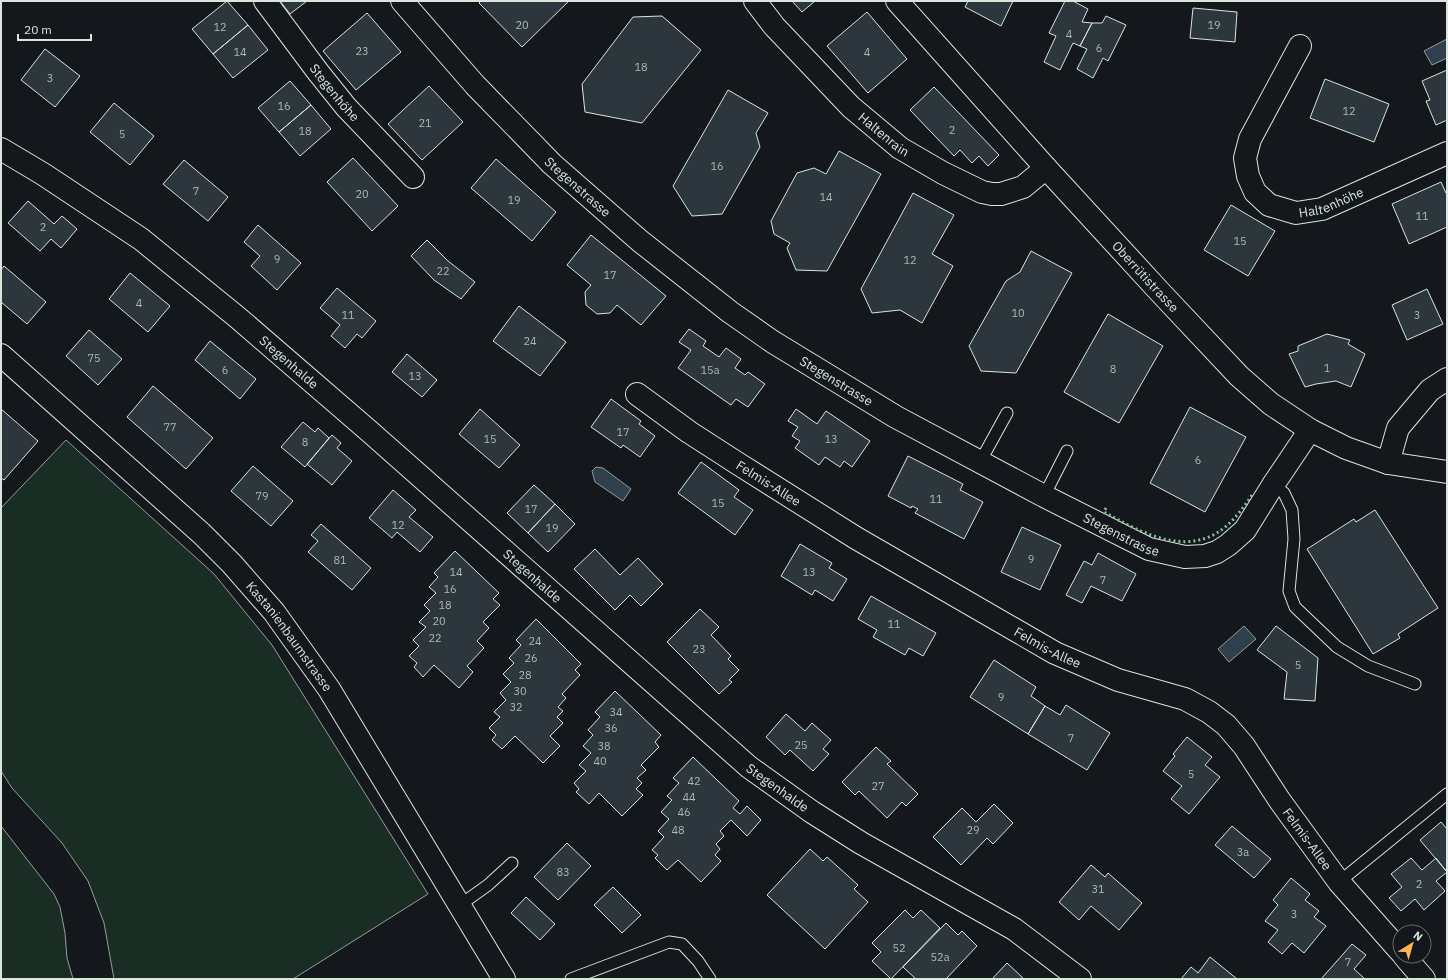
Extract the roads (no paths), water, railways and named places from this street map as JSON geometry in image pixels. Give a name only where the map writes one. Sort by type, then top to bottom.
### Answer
[{"type":"street","name":"Stegenhöhe","points":[[265,1],[346,107],[413,178]]},
{"type":"street","name":"Stegenstrasse","points":[[402,1],[442,48],[509,121],[552,164],[640,241],[724,307],[773,342],[896,417],[1044,496],[1149,549],[1185,557],[1205,556],[1217,552],[1228,545],[1244,530],[1310,430]]},
{"type":"street","name":"Haltenrain","points":[[755,1],[774,26],[851,107],[900,148],[943,173],[977,190],[992,194],[1001,194],[1024,187],[1046,168]]},
{"type":"street","name":"Oberrütistrasse","points":[[897,1],[1046,168],[1239,376],[1271,404],[1310,430],[1346,448],[1388,462],[1447,472]]},
{"type":"street","name":"Haltenhöhe","points":[[1300,46],[1250,139],[1245,158],[1248,176],[1255,192],[1269,205],[1296,213],[1322,209],[1447,153]]},
{"type":"street","name":"Stegenhalde","points":[[1,149],[43,174],[141,239],[237,317],[369,431],[749,767],[812,812],[861,843],[1014,929],[1080,979]]},
{"type":"street","name":"Kastanienbaumstrasse","points":[[1,355],[202,534],[232,564],[274,612],[329,689],[504,979]]},
{"type":"street","points":[[1388,462],[1398,428],[1430,390],[1447,379]]},
{"type":"street","name":"Felmis-Allee","points":[[637,394],[695,436],[843,530],[1055,653],[1118,680],[1185,699],[1209,712],[1226,725],[1244,746],[1280,802],[1339,882],[1392,942]]},
{"type":"street","points":[[1411,964],[1424,979]]},
{"type":"lane","points":[[980,462],[1007,413]]},
{"type":"lane","points":[[1044,496],[1067,451]]},
{"type":"lane","points":[[1273,485],[1284,493],[1292,510],[1294,539],[1288,591],[1295,607],[1337,647],[1368,666],[1415,684]]},
{"type":"lane","points":[[1339,882],[1447,794]]},
{"type":"lane","points":[[460,905],[488,885],[512,863]]},
{"type":"lane","points":[[571,979],[669,942],[682,944],[698,961],[710,979]]},
{"type":"water","points":[[1447,39],[1447,58],[1432,65],[1424,51]]},
{"type":"water","points":[[596,467],[603,468],[631,489],[623,501],[595,482],[592,471]]},
{"type":"water","points":[[1244,626],[1256,639],[1229,662],[1218,649]]}]
